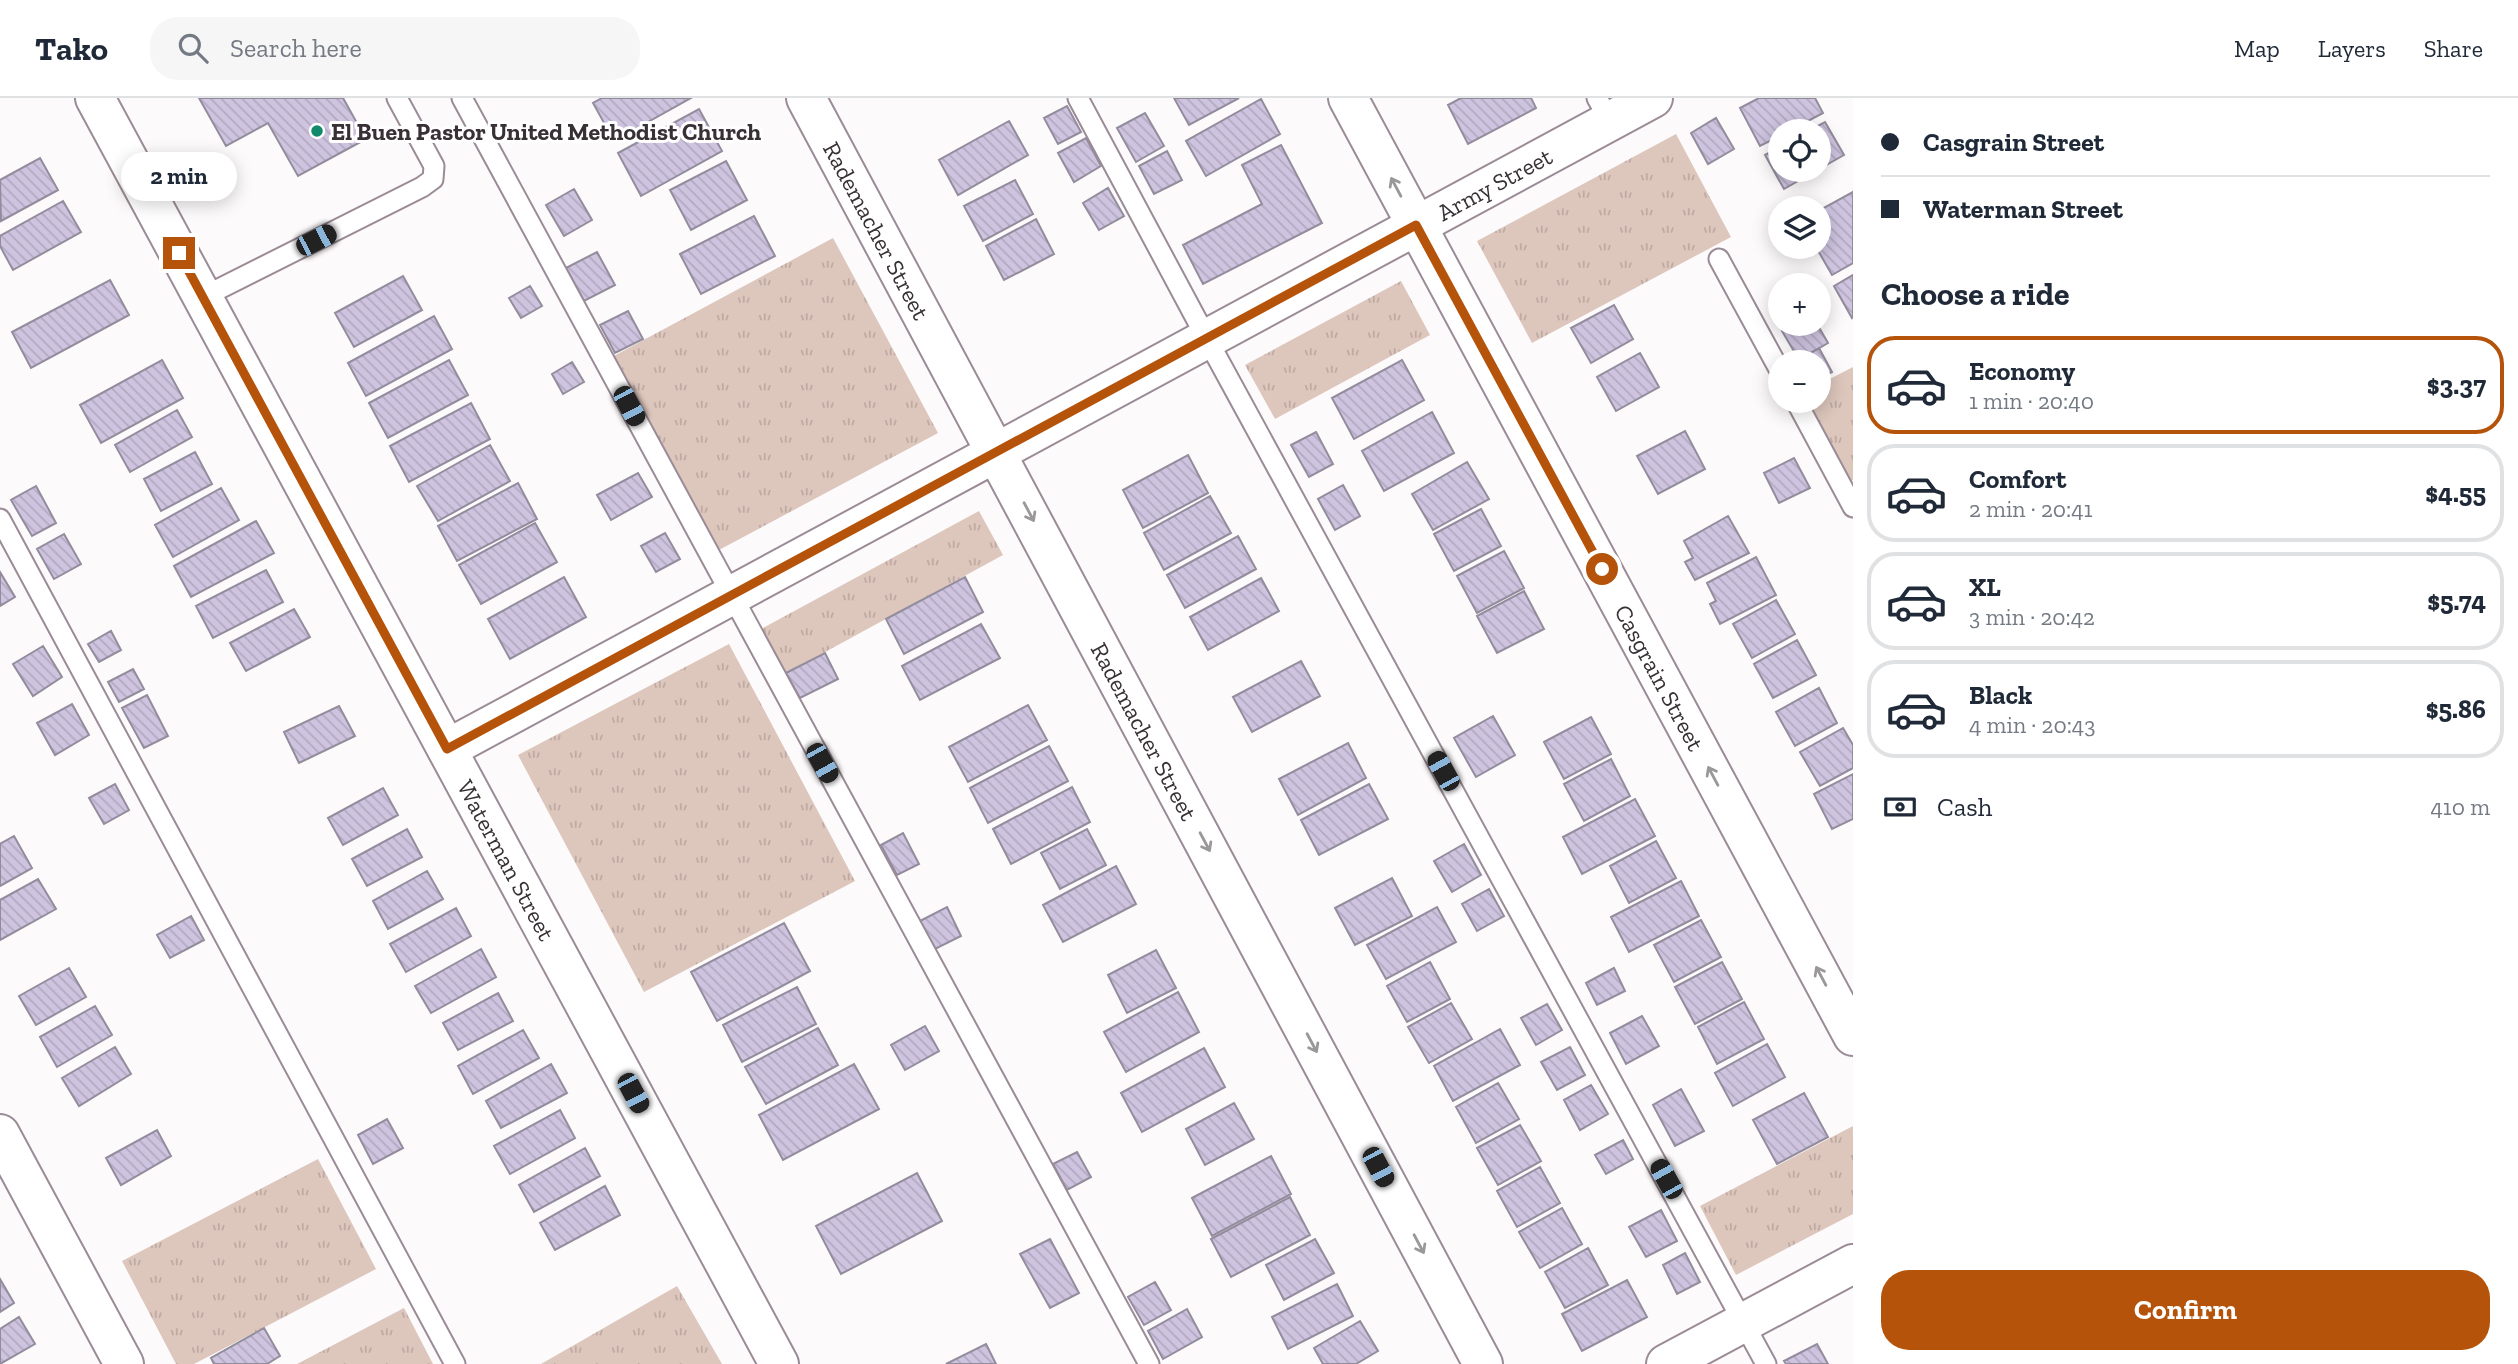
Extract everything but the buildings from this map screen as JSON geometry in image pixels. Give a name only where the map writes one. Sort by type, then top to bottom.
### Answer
[{"type":"street","name":"Waterman Street","points":[[95,98],[779,1364]]},
{"type":"street","name":"Rademacher Street","points":[[806,98],[1483,1364]]},
{"type":"street","name":"Casgrain Street","points":[[1348,98],[1853,1036]]},
{"type":"street","name":"Army Street","points":[[447,749],[1416,225],[1604,110],[1653,98]]},
{"type":"street","points":[[0,1134],[124,1364]]},
{"type":"street","points":[[1666,1364],[1853,1265]]},
{"type":"lane","points":[[203,297],[433,179],[434,166],[397,98]]},
{"type":"lane","points":[[462,98],[1149,1364]]},
{"type":"lane","points":[[1079,98],[1207,339],[1766,1364]]},
{"type":"lane","points":[[1719,259],[1769,350]]},
{"type":"lane","points":[[1802,413],[1853,507]]},
{"type":"lane","points":[[0,519],[455,1364]]},
{"type":"green space","points":[[1676,134],[1731,237],[1532,343],[1477,241]]},
{"type":"green space","points":[[833,238],[938,433],[717,551],[612,357]]},
{"type":"green space","points":[[1401,281],[1430,335],[1275,419],[1245,365]]},
{"type":"green space","points":[[1853,367],[1851,481],[1815,413],[1831,413],[1831,378]]},
{"type":"green space","points":[[979,511],[1003,555],[783,675],[759,630]]},
{"type":"green space","points":[[729,644],[855,881],[644,992],[518,755]]},
{"type":"green space","points":[[1853,1126],[1853,1214],[1736,1275],[1700,1206]]},
{"type":"green space","points":[[318,1159],[376,1269],[194,1364],[176,1364],[122,1261]]},
{"type":"green space","points":[[677,1286],[722,1364],[541,1364]]},
{"type":"green space","points":[[404,1308],[433,1364],[297,1364]]},
{"type":"place","name":"El Buen Pastor United Methodist Church","points":[[317,131]]},
{"type":"route","points":[[179,253],[447,749],[1416,225],[1602,569]]}]
